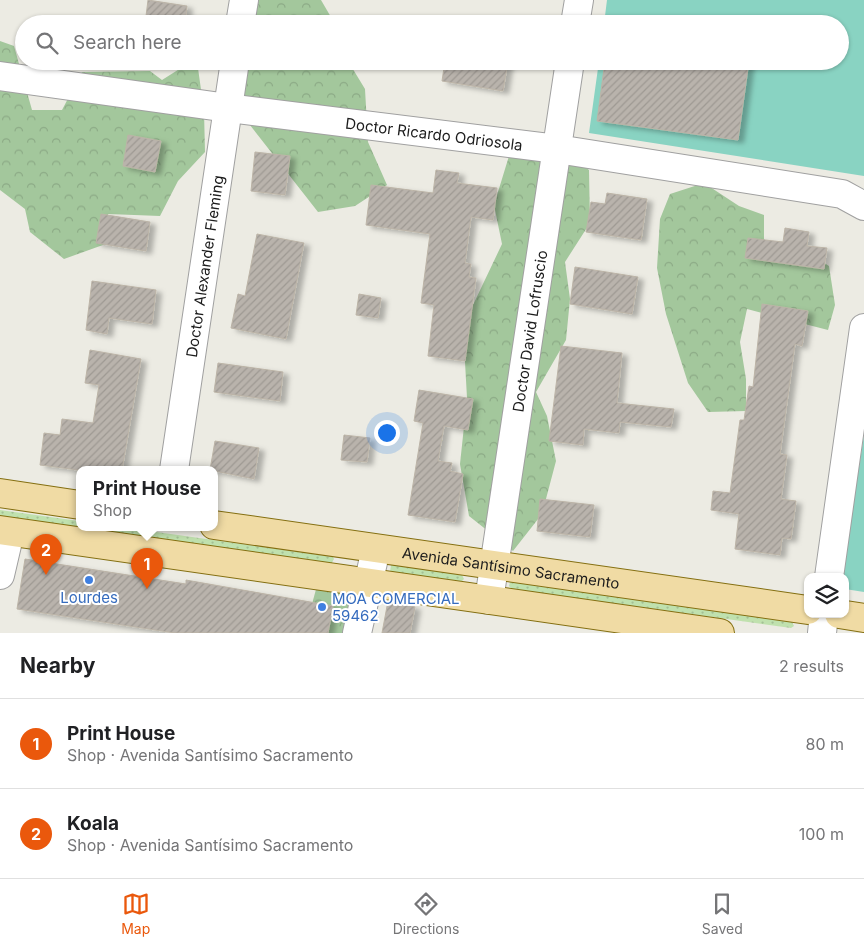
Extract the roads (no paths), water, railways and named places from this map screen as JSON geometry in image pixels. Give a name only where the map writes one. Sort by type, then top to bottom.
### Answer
[{"type":"main road","points":[[0,493],[76,504]]},
{"type":"main road","name":"Avenida Santísimo Sacramento","points":[[218,526],[804,609]]},
{"type":"main road","points":[[5,531],[720,633]]},
{"type":"main road","points":[[849,616],[864,618]]},
{"type":"street","points":[[242,15],[244,0]]},
{"type":"street","points":[[576,15],[579,0]]},
{"type":"street","name":"Doctor Alexander Fleming","points":[[175,466],[234,70]]},
{"type":"street","name":"Doctor David Lofruscio","points":[[489,600],[569,70]]},
{"type":"street","name":"Doctor Ricardo Odriosola","points":[[0,76],[228,108],[557,149],[842,194],[864,206]]},
{"type":"street","points":[[830,573],[864,328]]},
{"type":"street","points":[[0,574],[5,531]]},
{"type":"street","points":[[358,633],[376,549]]},
{"type":"street","points":[[822,633],[824,618]]},
{"type":"place","name":"Koala","points":[[46,575]]},
{"type":"place","name":"Lourdes","points":[[89,580]]},
{"type":"place","name":"Print House","points":[[147,589]]},
{"type":"place","name":"MOA COMERCIAL 59462","points":[[322,607]]}]
